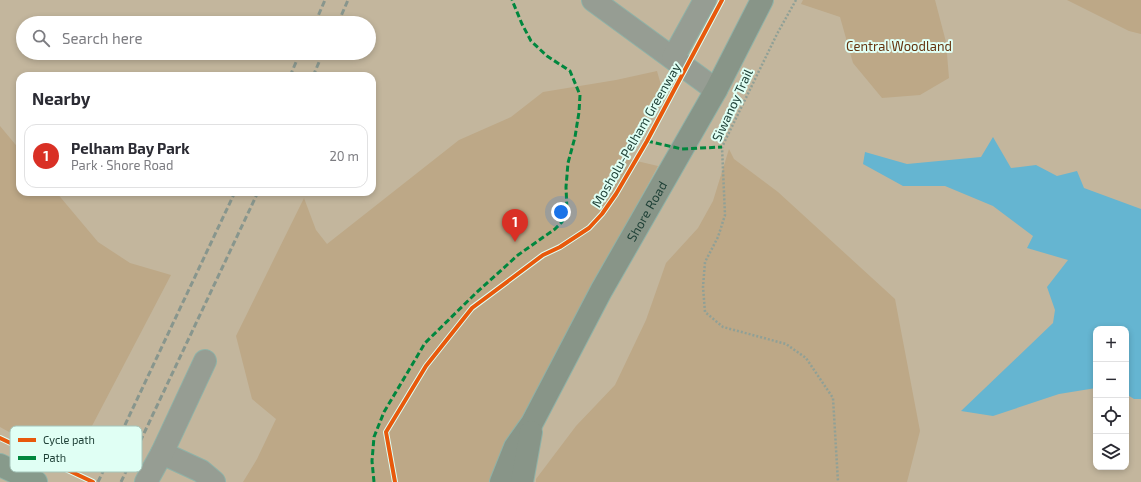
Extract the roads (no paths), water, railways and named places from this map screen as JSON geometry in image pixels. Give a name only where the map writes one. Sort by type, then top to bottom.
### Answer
[{"type":"highway","points":[[0,464],[10,469]]},
{"type":"highway","points":[[16,472],[36,482]]},
{"type":"main road","name":"Shore Road","points":[[501,482],[515,447],[532,423],[601,290],[716,90],[762,0]]},
{"type":"main road","name":"Shore Road","points":[[522,482],[532,423]]},
{"type":"lane","points":[[593,0],[716,90]]},
{"type":"lane","points":[[673,58],[705,0]]},
{"type":"lane","points":[[146,482],[162,453],[204,361]]},
{"type":"lane","points":[[162,453],[201,471],[214,482]]},
{"type":"water","points":[[993,137],[1011,168],[1036,165],[1057,176],[1077,171],[1084,188],[1141,209],[1141,399],[1134,399],[1129,396],[1129,326],[1093,326],[1093,388],[1059,394],[993,416],[961,411],[1053,323],[1055,310],[1047,287],[1068,260],[1027,248],[1033,236],[993,206],[945,186],[903,186],[863,164],[865,152],[907,164],[981,157]]},
{"type":"railway","points":[[318,16],[325,0]]},
{"type":"railway","points":[[341,16],[348,0]]},
{"type":"railway","points":[[292,72],[297,60]]},
{"type":"railway","points":[[315,72],[320,60]]},
{"type":"railway","points":[[124,426],[233,196]]},
{"type":"railway","points":[[142,438],[256,196]]},
{"type":"railway","points":[[98,482],[103,472]]},
{"type":"railway","points":[[121,482],[126,472]]},
{"type":"place","name":"Pelham Bay Park","points":[[515,242]]},
{"type":"park label","name":"Central Woodland","points":[[899,46]]}]
